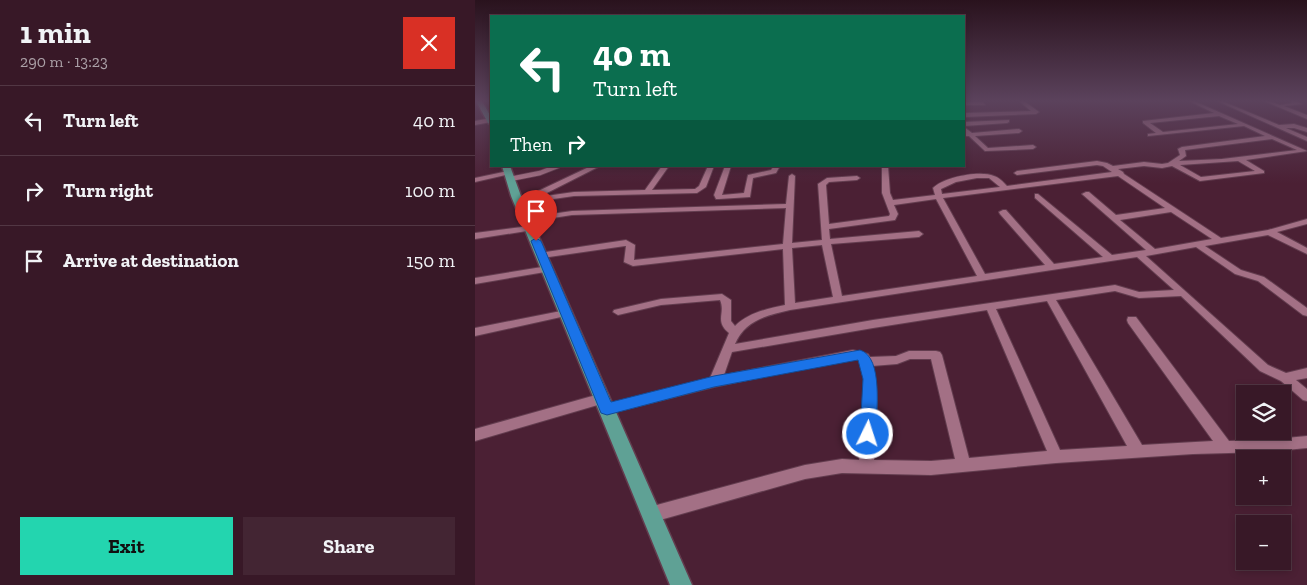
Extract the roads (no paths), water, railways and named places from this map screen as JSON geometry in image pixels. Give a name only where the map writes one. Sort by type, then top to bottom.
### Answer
[{"type":"main road","points":[[508,171],[566,313],[653,514],[681,585]]},
{"type":"street","points":[[1154,128],[1162,134]]},
{"type":"street","points":[[1150,135],[1208,128]]},
{"type":"street","points":[[1253,128],[1305,152]]},
{"type":"street","points":[[1282,128],[1307,139]]},
{"type":"street","points":[[967,135],[1019,132]]},
{"type":"street","points":[[967,135],[987,150],[1033,147]]},
{"type":"street","points":[[1172,164],[1183,156],[1181,149],[1184,148],[1272,137]]},
{"type":"street","points":[[1113,168],[1138,164],[1159,166],[1305,152]]},
{"type":"street","points":[[1172,164],[1200,179],[1262,172],[1239,159]]},
{"type":"street","points":[[1017,173],[1097,163],[1113,168],[1220,241]]},
{"type":"street","points":[[522,202],[595,167]]},
{"type":"street","points":[[647,192],[665,167]]},
{"type":"street","points":[[522,202],[574,194],[697,191],[702,188],[711,167]]},
{"type":"street","points":[[728,167],[718,195],[719,197],[747,195],[750,176],[774,172],[776,167]]},
{"type":"street","points":[[825,227],[892,218],[894,214],[886,193],[885,167]]},
{"type":"street","points":[[475,174],[508,171]]},
{"type":"street","points":[[475,180],[508,171]]},
{"type":"street","points":[[890,203],[1121,173]]},
{"type":"street","points":[[790,307],[787,246],[792,176]]},
{"type":"street","points":[[982,277],[939,198],[937,188],[939,184],[987,176],[998,180],[1005,188]]},
{"type":"street","points":[[838,299],[826,242],[822,184],[827,180],[857,178]]},
{"type":"street","points":[[1086,194],[1153,252]]},
{"type":"street","points":[[1038,196],[1110,258]]},
{"type":"street","points":[[475,236],[572,213],[790,206]]},
{"type":"street","points":[[1115,218],[1173,209]]},
{"type":"street","points":[[1003,212],[1051,266]]},
{"type":"street","points":[[714,382],[721,373],[727,349],[735,332],[742,323],[757,315],[838,299],[1198,245],[1269,232],[1307,221]]},
{"type":"street","points":[[1269,232],[1307,251]]},
{"type":"street","points":[[475,281],[626,243],[631,245],[628,260],[633,263],[919,234]]},
{"type":"street","points":[[1198,245],[1238,272],[1261,279],[1307,312]]},
{"type":"street","points":[[1139,254],[1252,358],[1264,368],[1285,378],[1307,396]]},
{"type":"street","points":[[727,349],[989,306],[1115,288],[1133,295],[1183,293]]},
{"type":"street","points":[[618,312],[661,302],[722,298],[727,300],[728,304],[725,319],[727,326],[735,332]]},
{"type":"street","points":[[1050,298],[1138,452]]},
{"type":"street","points":[[989,306],[1056,457]]},
{"type":"street","points":[[475,332],[566,313]]},
{"type":"street","points":[[1132,320],[1225,448]]},
{"type":"street","points":[[475,434],[605,403],[853,354],[864,357],[870,379],[866,466]]},
{"type":"street","points":[[866,362],[897,360],[909,355],[936,355],[964,465]]},
{"type":"street","points":[[1285,378],[1307,373]]},
{"type":"street","points":[[653,514],[805,472],[842,466],[914,468],[1056,457],[1307,442]]},
{"type":"lane","points":[[508,171],[540,173],[555,167]]}]
